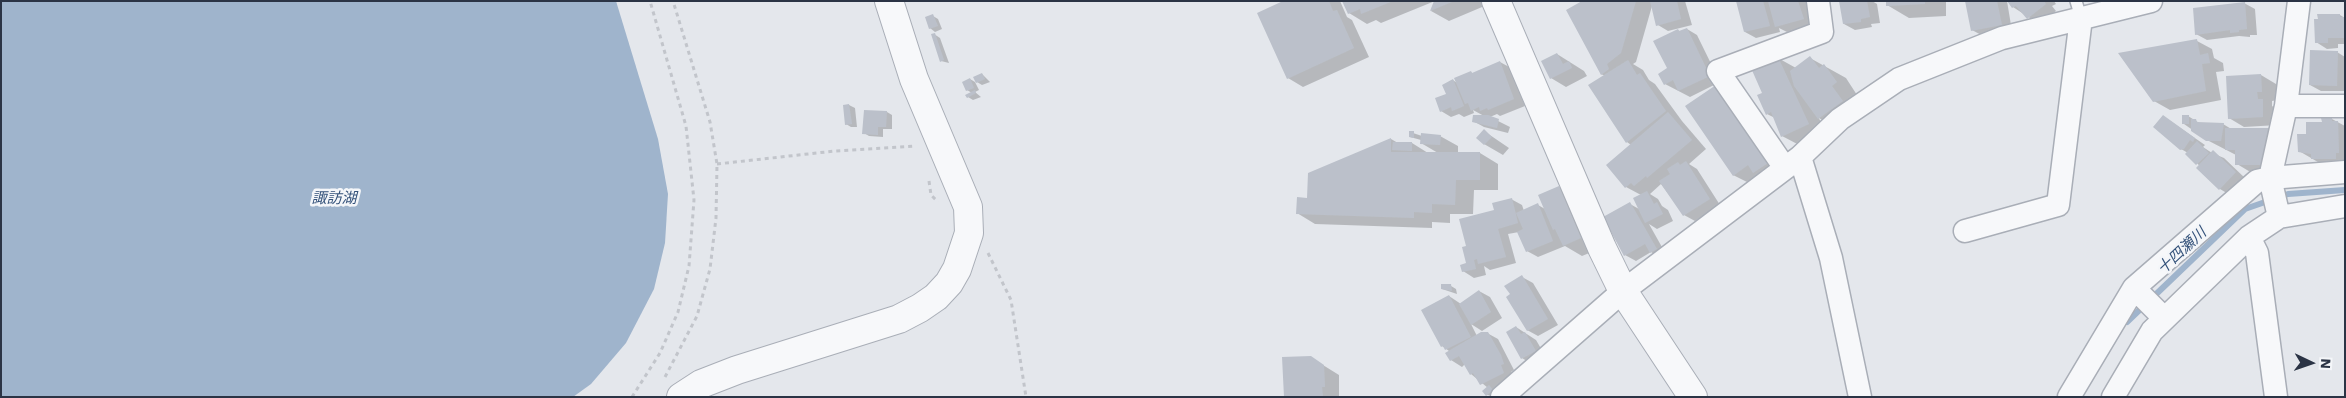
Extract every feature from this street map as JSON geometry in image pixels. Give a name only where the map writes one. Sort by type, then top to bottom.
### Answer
[{"type":"street","points":[[673,388],[701,384],[746,366],[899,319],[936,297],[949,283],[957,269],[969,233],[968,207],[914,79],[889,1]]},
{"type":"street","points":[[1496,1],[1602,248],[1623,291],[1693,397]]},
{"type":"street","points":[[1818,1],[1822,32],[1718,71],[1792,162],[1831,258],[1860,397]]},
{"type":"street","points":[[1502,397],[1623,291],[1792,162],[1840,120],[1899,79],[2078,10],[2151,1]]},
{"type":"street","points":[[2279,213],[2271,182],[2286,106],[2300,1]]},
{"type":"street","points":[[1965,231],[2058,205],[2078,10]]},
{"type":"street","points":[[2286,106],[2345,106]]},
{"type":"street","points":[[2069,397],[2136,291],[2257,181],[2271,182],[2345,172]]},
{"type":"street","points":[[2113,397],[2162,317],[2249,237],[2279,213],[2345,206]]},
{"type":"street","points":[[2249,237],[2257,253],[2276,397]]},
{"type":"street","points":[[2136,291],[2162,317]]},
{"type":"path","points":[[632,397],[660,353],[678,312],[689,266],[694,200],[686,126],[650,1]]},
{"type":"path","points":[[673,1],[710,122],[717,164],[716,218],[710,269],[697,316],[673,388]]},
{"type":"path","points":[[717,164],[835,151],[941,146]]},
{"type":"water","name":"諏訪湖","points":[[1,1],[616,1],[658,139],[668,194],[665,243],[654,289],[626,343],[591,384],[573,397],[1,397]]},
{"type":"building","points":[[1283,1],[1329,1],[1333,11],[1337,10],[1354,48],[1287,79],[1257,13]]},
{"type":"building","points":[[1342,1],[1393,1],[1361,14],[1360,9],[1348,14]]},
{"type":"building","points":[[1434,1],[1454,1],[1430,11]]},
{"type":"building","points":[[1582,1],[1636,1],[1621,53],[1607,64],[1609,69],[1601,75],[1566,10]]},
{"type":"building","points":[[1650,1],[1677,1],[1681,19],[1656,26]]},
{"type":"building","points":[[1736,1],[1763,1],[1770,26],[1744,32]]},
{"type":"building","points":[[1768,1],[1798,1],[1804,19],[1775,27]]},
{"type":"building","points":[[1839,1],[1867,1],[1870,17],[1861,19],[1861,22],[1843,24]]},
{"type":"building","points":[[1886,1],[1925,1],[1925,4],[1886,6]]},
{"type":"building","points":[[1965,1],[1997,1],[2002,25],[1971,31]]},
{"type":"building","points":[[2007,1],[2044,1],[2046,4],[2027,19],[2016,6],[2012,8]]},
{"type":"building","points":[[2245,2],[2247,29],[2239,30],[2239,32],[2230,33],[2230,30],[2195,35],[2193,8]]},
{"type":"building","points":[[933,14],[938,26],[929,29],[925,17]]},
{"type":"building","points":[[2317,14],[2340,14],[2340,17],[2344,17],[2345,38],[2328,38],[2328,43],[2315,43],[2314,19],[2318,19]]},
{"type":"building","points":[[1687,28],[1710,76],[1678,91],[1673,80],[1664,85],[1658,74],[1667,68],[1653,41],[1678,29],[1679,31]]},
{"type":"building","points":[[935,33],[944,60],[940,62],[931,34]]},
{"type":"building","points":[[2197,39],[2200,55],[2208,53],[2210,63],[2202,64],[2206,91],[2153,102],[2118,53]]},
{"type":"building","points":[[2310,50],[2338,51],[2337,86],[2309,85]]},
{"type":"building","points":[[1557,53],[1563,64],[1569,61],[1572,68],[1550,79],[1541,61]]},
{"type":"building","points":[[1810,56],[1819,68],[1824,64],[1837,82],[1832,86],[1843,101],[1818,119],[1794,86],[1790,71]]},
{"type":"building","points":[[1778,57],[1809,124],[1781,137],[1771,112],[1766,115],[1757,95],[1762,93],[1751,68]]},
{"type":"building","points":[[1628,60],[1637,75],[1640,73],[1666,111],[1626,143],[1588,85]]},
{"type":"building","points":[[1500,61],[1514,99],[1488,110],[1487,108],[1480,111],[1479,107],[1471,111],[1468,103],[1465,104],[1454,78],[1471,71],[1472,73]]},
{"type":"building","points":[[982,73],[985,79],[976,83],[973,77]]},
{"type":"building","points":[[2261,74],[2262,92],[2257,92],[2258,99],[2263,99],[2263,117],[2228,119],[2226,76]]},
{"type":"building","points":[[970,78],[974,88],[966,91],[962,82]]},
{"type":"building","points":[[1453,79],[1464,106],[1452,111],[1451,107],[1440,112],[1435,98],[1446,94],[1442,85]]},
{"type":"building","points":[[1716,85],[1768,163],[1753,173],[1748,165],[1733,176],[1685,106]]},
{"type":"building","points":[[975,90],[976,93],[967,98],[965,95]]},
{"type":"building","points":[[849,104],[852,124],[845,125],[843,105]]},
{"type":"building","points":[[864,110],[887,111],[886,127],[878,127],[878,135],[862,134]]},
{"type":"building","points":[[1668,112],[1692,140],[1647,178],[1646,176],[1634,186],[1631,183],[1625,188],[1606,165]]},
{"type":"building","points":[[1473,115],[1488,115],[1499,119],[1497,128],[1472,122]]},
{"type":"building","points":[[2163,115],[2195,138],[2193,142],[2190,140],[2184,149],[2180,150],[2153,127]]},
{"type":"building","points":[[2182,115],[2189,115],[2189,124],[2182,124]]},
{"type":"building","points":[[2321,118],[2332,118],[2332,121],[2338,121],[2339,153],[2336,153],[2336,159],[2311,159],[2311,154],[2298,152],[2297,134],[2306,134],[2306,122],[2322,122]]},
{"type":"building","points":[[2191,119],[2196,119],[2197,122],[2224,123],[2221,141],[2206,141],[2191,131]]},
{"type":"building","points":[[2225,128],[2272,128],[2268,160],[2262,160],[2262,165],[2235,165],[2235,150],[2225,150]]},
{"type":"building","points":[[1484,129],[1492,137],[1484,145],[1476,138]]},
{"type":"building","points":[[1409,131],[1414,131],[1414,138],[1409,137]]},
{"type":"building","points":[[1421,133],[1441,135],[1440,145],[1420,144]]},
{"type":"building","points":[[1391,138],[1391,152],[1480,152],[1480,180],[1456,180],[1455,205],[1432,204],[1432,213],[1414,212],[1414,218],[1296,214],[1297,197],[1307,198],[1308,173]]},
{"type":"building","points":[[2197,141],[2209,153],[2196,165],[2185,154]]},
{"type":"building","points":[[1393,142],[1412,142],[1412,151],[1392,150]]},
{"type":"building","points":[[2213,150],[2236,172],[2219,190],[2196,168]]},
{"type":"building","points":[[1686,161],[1710,199],[1683,216],[1659,181],[1670,174],[1667,169],[1678,162],[1680,165]]},
{"type":"building","points":[[1559,186],[1581,238],[1563,246],[1555,229],[1553,230],[1538,195]]},
{"type":"building","points":[[1647,191],[1654,204],[1657,202],[1663,214],[1645,223],[1633,198]]},
{"type":"building","points":[[1512,198],[1518,223],[1498,229],[1506,257],[1478,264],[1477,259],[1474,260],[1476,269],[1462,272],[1460,265],[1466,263],[1462,247],[1466,246],[1459,219],[1494,210],[1492,203]]},
{"type":"building","points":[[1630,202],[1657,249],[1650,253],[1645,244],[1624,256],[1603,217]]},
{"type":"building","points":[[1538,203],[1553,241],[1526,252],[1517,232],[1523,229],[1516,213]]},
{"type":"building","points":[[1522,275],[1548,319],[1527,331],[1506,297],[1510,294],[1504,286]]},
{"type":"building","points":[[1441,284],[1451,284],[1452,291],[1441,289]]},
{"type":"building","points":[[1479,290],[1491,312],[1471,325],[1459,304]]},
{"type":"building","points":[[1449,295],[1471,337],[1445,350],[1443,346],[1441,347],[1421,310]]},
{"type":"building","points":[[1516,326],[1521,334],[1525,332],[1536,351],[1521,359],[1506,332]]},
{"type":"building","points":[[1481,332],[1488,332],[1501,355],[1504,364],[1501,365],[1504,373],[1480,385],[1473,373],[1470,375],[1459,356],[1450,361],[1445,353]]},
{"type":"building","points":[[1311,356],[1324,365],[1325,387],[1322,387],[1323,397],[1284,397],[1282,357]]},
{"type":"building","points":[[1489,385],[1493,390],[1486,396],[1482,391]]},
{"type":"waterway","name":"十四瀬川","points":[[2127,322],[2245,209],[2288,194],[2345,190]]}]
